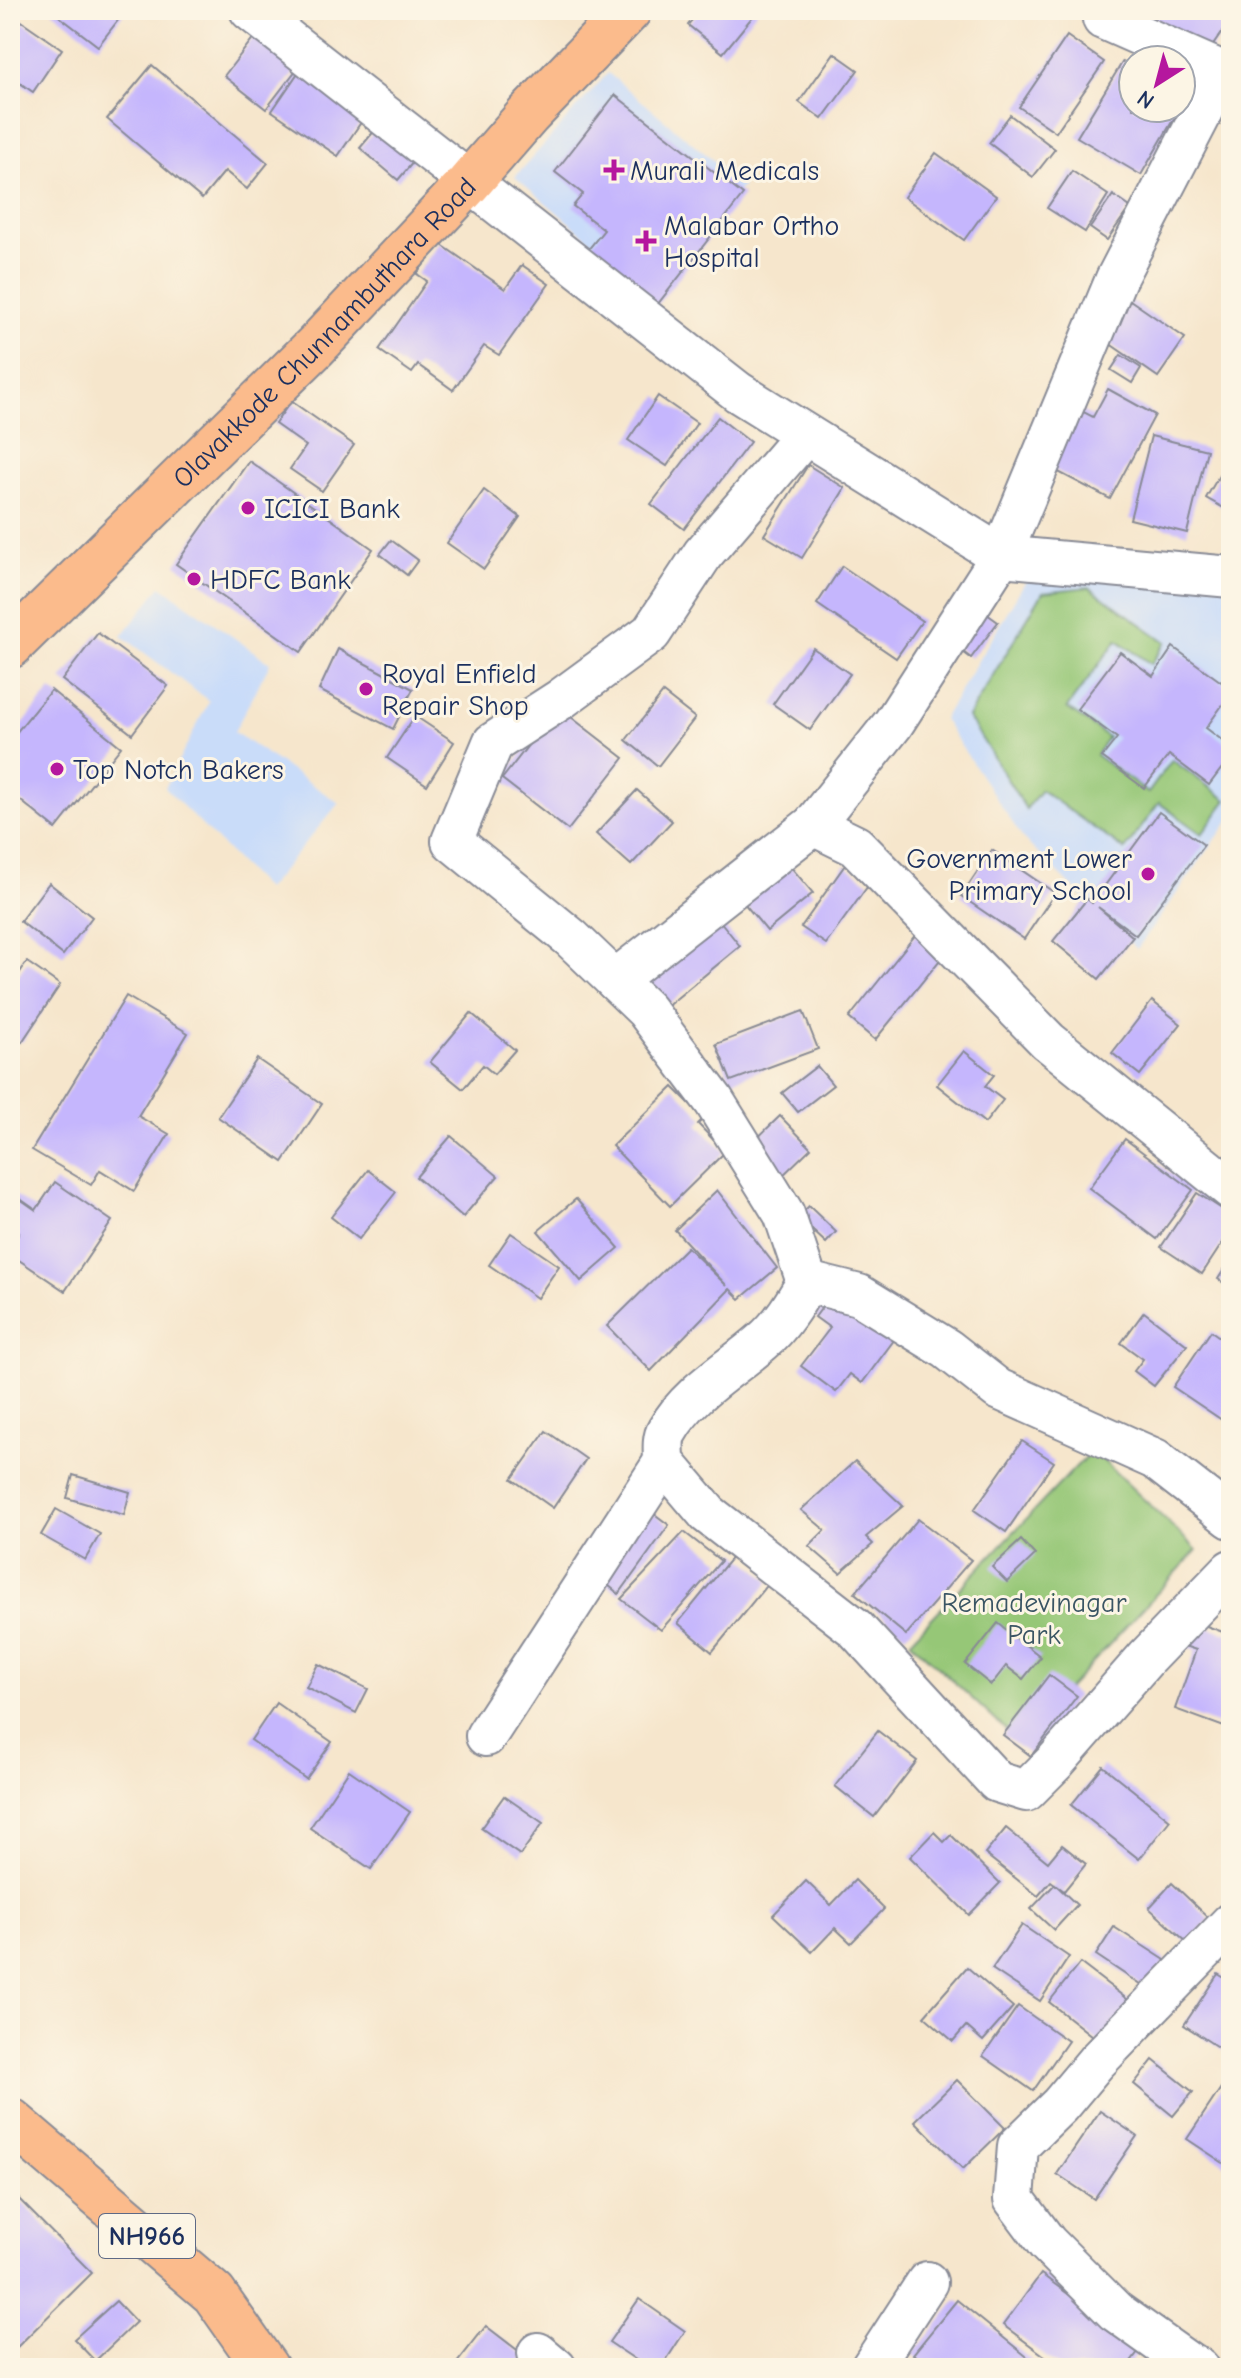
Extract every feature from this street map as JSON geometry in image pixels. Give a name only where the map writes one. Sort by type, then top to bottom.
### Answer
[{"type":"main road","name":"Olavakkode Chunnambuthara Road","points":[[10,646],[316,346],[629,10]]},
{"type":"main road","name":"NH966","points":[[10,2120],[214,2294],[266,2368]]},
{"type":"street","points":[[250,10],[468,184],[738,392],[1001,556],[1231,577]]},
{"type":"street","points":[[615,980],[813,825],[893,724],[1001,556],[1116,279],[1227,75],[1103,19],[1109,10]]},
{"type":"street","points":[[486,1736],[664,1462],[665,1433],[688,1404],[721,1372],[764,1341],[793,1307],[807,1282],[784,1214],[714,1101],[646,1010],[571,938],[452,841],[493,743],[561,699],[651,633],[703,554],[805,435]]},
{"type":"street","points":[[813,825],[856,846],[1048,1041],[1231,1189]]},
{"type":"street","points":[[807,1282],[859,1295],[947,1349],[998,1389],[1155,1459],[1231,1518]]},
{"type":"street","points":[[664,1462],[708,1514],[855,1628],[997,1782],[1026,1791],[1147,1657],[1231,1570]]},
{"type":"street","points":[[1199,2368],[1115,2311],[1047,2243],[1014,2199],[1018,2146],[1231,1923]]},
{"type":"street","points":[[871,2368],[927,2282]]},
{"type":"shaded area","name":"Malabar Ortho Hospital","points":[[608,73],[743,185],[658,297],[515,177]]},
{"type":"shaded area","points":[[1034,567],[1231,586],[1231,818],[1137,949],[1024,840],[943,719]]},
{"type":"shaded area","points":[[161,586],[270,663],[234,732],[339,803],[266,890],[165,788],[209,701],[122,636]]},
{"type":"green space","points":[[1089,587],[1166,642],[1151,664],[1117,640],[1067,708],[1108,737],[1096,755],[1148,793],[1172,760],[1227,800],[1202,834],[1159,803],[1125,850],[1041,790],[1026,809],[968,717],[1043,592]]},
{"type":"green space","name":"Remadevinagar Park","points":[[1092,1450],[1197,1550],[1019,1742],[910,1641]]},
{"type":"building","points":[[51,10],[126,10],[98,46]]},
{"type":"building","points":[[700,10],[758,10],[723,53],[688,25]]},
{"type":"building","points":[[1142,10],[1231,10],[1231,19],[1207,54],[1197,44],[1192,44]]},
{"type":"building","points":[[10,13],[62,49],[33,92],[10,76]]},
{"type":"building","points":[[261,28],[303,61],[266,109],[224,76]]},
{"type":"building","points":[[1067,36],[1104,62],[1056,132],[1019,107]]},
{"type":"building","points":[[834,53],[858,70],[822,119],[799,102]]},
{"type":"building","points":[[304,64],[370,109],[338,156],[272,111]]},
{"type":"building","points":[[152,65],[268,163],[247,189],[225,171],[202,199],[107,119]]},
{"type":"building","points":[[1117,71],[1117,124],[1171,124],[1141,175],[1077,137]]},
{"type":"building","name":"Malabar Ortho Hospital","points":[[615,95],[743,195],[657,305],[587,251],[604,230],[573,206],[583,194],[555,172]]},
{"type":"building","points":[[1010,115],[1055,149],[1033,177],[989,143]]},
{"type":"building","points":[[381,123],[419,155],[398,180],[360,148]]},
{"type":"building","points":[[936,153],[996,196],[964,240],[904,197]]},
{"type":"building","points":[[1072,171],[1108,195],[1085,232],[1047,208]]},
{"type":"building","points":[[1113,195],[1130,207],[1107,240],[1090,228]]},
{"type":"building","points":[[439,243],[505,289],[522,265],[549,284],[499,355],[484,346],[453,390],[418,365],[412,373],[379,350],[427,281],[417,274]]},
{"type":"building","points":[[1130,300],[1185,338],[1158,377],[1103,339]]},
{"type":"building","points":[[1121,355],[1141,368],[1132,383],[1111,370]]},
{"type":"building","points":[[1108,389],[1155,415],[1110,499],[1045,465],[1076,408],[1093,417]]},
{"type":"building","points":[[658,396],[697,423],[667,466],[628,440]]},
{"type":"building","points":[[291,401],[354,445],[322,491],[290,469],[306,446],[275,424]]},
{"type":"building","points":[[718,417],[750,442],[684,529],[651,504]]},
{"type":"building","points":[[1151,436],[1207,450],[1187,533],[1130,519]]},
{"type":"building","points":[[1231,455],[1231,512],[1206,498]]},
{"type":"building","points":[[249,461],[373,549],[301,652],[176,564]]},
{"type":"building","points":[[808,465],[845,488],[802,558],[764,535]]},
{"type":"building","points":[[484,490],[520,517],[484,569],[447,543]]},
{"type":"building","points":[[391,540],[418,560],[407,575],[380,554]]},
{"type":"building","points":[[842,566],[922,621],[896,658],[817,604]]},
{"type":"building","points":[[973,604],[998,622],[971,658],[947,640]]},
{"type":"building","points":[[98,633],[168,686],[132,734],[62,680]]},
{"type":"building","points":[[1173,647],[1231,689],[1206,728],[1231,747],[1231,756],[1209,785],[1169,755],[1144,788],[1102,757],[1117,738],[1077,709],[1120,652],[1153,676]]},
{"type":"building","points":[[813,648],[850,674],[810,730],[773,704]]},
{"type":"building","name":"Royal Enfield Repair Shop","points":[[338,649],[413,689],[393,729],[319,690]]},
{"type":"building","name":"Top Notch Bakers","points":[[51,690],[121,747],[56,829],[10,792],[10,740]]},
{"type":"building","points":[[663,693],[695,718],[658,766],[626,740]]},
{"type":"building","points":[[558,707],[624,758],[568,830],[502,779]]},
{"type":"building","points":[[415,716],[454,742],[427,785],[387,758]]},
{"type":"building","points":[[637,790],[672,821],[631,865],[596,834]]},
{"type":"building","name":"Government Lower Primary School","points":[[1159,812],[1204,845],[1136,935],[1098,907],[1133,937],[1099,979],[1053,941],[1087,899],[1092,903]]},
{"type":"building","points":[[774,847],[813,893],[767,931],[729,885]]},
{"type":"building","points":[[992,850],[1055,893],[1024,939],[961,896]]},
{"type":"building","points":[[845,865],[870,883],[826,944],[801,927]]},
{"type":"building","points":[[49,883],[92,917],[63,955],[20,921]]},
{"type":"building","points":[[708,906],[740,946],[666,1007],[634,968]]},
{"type":"building","points":[[917,933],[944,955],[875,1040],[849,1018]]},
{"type":"building","points":[[27,962],[60,985],[22,1042],[10,1034],[10,987]]},
{"type":"building","points":[[126,996],[188,1033],[138,1116],[169,1134],[134,1191],[100,1170],[91,1185],[32,1150]]},
{"type":"building","points":[[1152,1001],[1181,1024],[1140,1075],[1112,1053]]},
{"type":"building","points":[[803,1011],[818,1049],[731,1081],[716,1044]]},
{"type":"building","points":[[471,1013],[515,1050],[494,1074],[483,1065],[463,1089],[430,1062]]},
{"type":"building","points":[[964,1051],[994,1075],[985,1086],[1003,1100],[985,1123],[937,1085]]},
{"type":"building","points":[[257,1059],[322,1104],[283,1162],[218,1117]]},
{"type":"building","points":[[817,1066],[833,1085],[798,1112],[782,1093]]},
{"type":"building","points":[[673,1087],[704,1118],[698,1124],[725,1152],[670,1206],[612,1146]]},
{"type":"building","points":[[780,1116],[811,1148],[779,1179],[748,1147]]},
{"type":"building","points":[[451,1136],[498,1176],[463,1217],[416,1177]]},
{"type":"building","points":[[1125,1139],[1193,1190],[1157,1239],[1089,1188]]},
{"type":"building","points":[[368,1170],[396,1192],[359,1239],[331,1217]]},
{"type":"building","points":[[55,1182],[112,1221],[65,1291],[10,1254],[19,1233],[10,1227],[10,1192],[36,1210]]},
{"type":"building","points":[[717,1190],[777,1268],[740,1299],[730,1289],[651,1371],[607,1326],[687,1247],[727,1286],[675,1230]]},
{"type":"building","points":[[1197,1193],[1231,1215],[1231,1230],[1202,1274],[1161,1247]]},
{"type":"building","points":[[576,1199],[619,1248],[581,1281],[538,1231]]},
{"type":"building","points":[[809,1206],[836,1232],[826,1243],[798,1217]]},
{"type":"building","points":[[511,1233],[559,1266],[537,1298],[489,1265]]},
{"type":"building","points":[[1231,1259],[1231,1288],[1218,1279]]},
{"type":"building","points":[[841,1282],[903,1328],[862,1383],[850,1374],[836,1392],[801,1366],[830,1328],[815,1317]]},
{"type":"building","points":[[1144,1312],[1187,1345],[1154,1386],[1134,1371],[1143,1359],[1121,1343]]},
{"type":"building","points":[[1211,1331],[1231,1345],[1231,1406],[1222,1420],[1173,1387]]},
{"type":"building","points":[[546,1431],[586,1459],[553,1508],[512,1479]]},
{"type":"building","points":[[1022,1441],[1054,1462],[1006,1532],[974,1510]]},
{"type":"building","points":[[855,1461],[903,1506],[866,1537],[873,1544],[840,1573],[809,1546],[825,1530],[801,1510]]},
{"type":"building","points":[[73,1475],[130,1492],[124,1515],[67,1498]]},
{"type":"building","points":[[628,1494],[669,1525],[619,1594],[581,1563]]},
{"type":"building","points":[[56,1509],[100,1534],[85,1560],[41,1535]]},
{"type":"building","points":[[918,1519],[971,1560],[906,1635],[855,1593]]},
{"type":"building","points":[[684,1532],[721,1561],[661,1630],[621,1599]]},
{"type":"building","points":[[1021,1540],[1035,1555],[1007,1582],[992,1567]]},
{"type":"building","points":[[736,1552],[770,1581],[712,1652],[678,1623]]},
{"type":"building","points":[[1193,1621],[1231,1635],[1231,1706],[1224,1727],[1175,1709],[1196,1650],[1184,1646]]},
{"type":"building","points":[[998,1623],[1041,1657],[1023,1679],[1006,1666],[991,1685],[965,1664]]},
{"type":"building","points":[[318,1664],[368,1689],[356,1713],[306,1687]]},
{"type":"building","points":[[1049,1675],[1077,1696],[1031,1756],[1003,1735]]},
{"type":"building","points":[[276,1703],[332,1742],[306,1779],[251,1740]]},
{"type":"building","points":[[878,1731],[917,1761],[874,1817],[835,1786]]},
{"type":"building","points":[[1103,1766],[1170,1820],[1139,1859],[1071,1805]]},
{"type":"building","points":[[349,1770],[410,1812],[371,1869],[310,1828]]},
{"type":"building","points":[[504,1796],[543,1823],[520,1855],[481,1828]]},
{"type":"building","points":[[1006,1828],[1048,1862],[1062,1845],[1086,1864],[1064,1891],[1051,1881],[1038,1896],[985,1854]]},
{"type":"building","points":[[934,1832],[944,1842],[951,1835],[1000,1883],[969,1915],[910,1857]]},
{"type":"building","points":[[855,1880],[884,1909],[851,1943],[835,1928],[812,1952],[773,1915],[806,1881],[831,1905]]},
{"type":"building","points":[[1172,1883],[1210,1919],[1188,1943],[1149,1908]]},
{"type":"building","points":[[1055,1884],[1077,1905],[1054,1930],[1031,1909]]},
{"type":"building","points":[[1022,1925],[1069,1957],[1040,2001],[992,1969]]},
{"type":"building","points":[[1114,1927],[1165,1960],[1147,1989],[1096,1955]]},
{"type":"building","points":[[1080,1963],[1132,2003],[1101,2043],[1049,2002]]},
{"type":"building","points":[[967,1967],[1013,2007],[983,2041],[966,2026],[953,2041],[924,2016]]},
{"type":"building","points":[[1218,1974],[1231,1982],[1231,2006],[1225,2015],[1231,2019],[1231,2044],[1225,2052],[1184,2025]]},
{"type":"building","points":[[1018,2006],[1068,2041],[1033,2091],[983,2056]]},
{"type":"building","points":[[1153,2060],[1193,2092],[1173,2116],[1134,2084]]},
{"type":"building","points":[[957,2080],[1005,2128],[963,2169],[915,2121]]},
{"type":"building","points":[[1221,2088],[1231,2095],[1231,2160],[1228,2166],[1187,2139]]},
{"type":"building","points":[[1100,2111],[1137,2136],[1094,2199],[1057,2174]]},
{"type":"building","points":[[10,2190],[92,2273],[10,2354]]},
{"type":"building","points":[[1041,2274],[1141,2348],[1126,2368],[1061,2368],[1003,2325]]},
{"type":"building","points":[[639,2299],[685,2331],[661,2368],[648,2368],[609,2342]]},
{"type":"building","points":[[957,2300],[1031,2360],[1024,2368],[930,2368],[913,2354]]},
{"type":"building","points":[[116,2301],[136,2322],[95,2361],[74,2339]]},
{"type":"building","points":[[486,2326],[525,2356],[516,2368],[453,2368]]},
{"type":"place","name":"Murali Medicals","points":[[614,170]]},
{"type":"place","name":"Malabar Ortho Hospital","points":[[646,241]]},
{"type":"place","name":"ICICI Bank","points":[[248,508]]},
{"type":"place","name":"HDFC Bank","points":[[194,579]]},
{"type":"place","name":"Royal Enfield Repair Shop","points":[[366,689]]},
{"type":"place","name":"Top Notch Bakers","points":[[57,769]]},
{"type":"place","name":"Government Lower Primary School","points":[[1148,874]]}]
